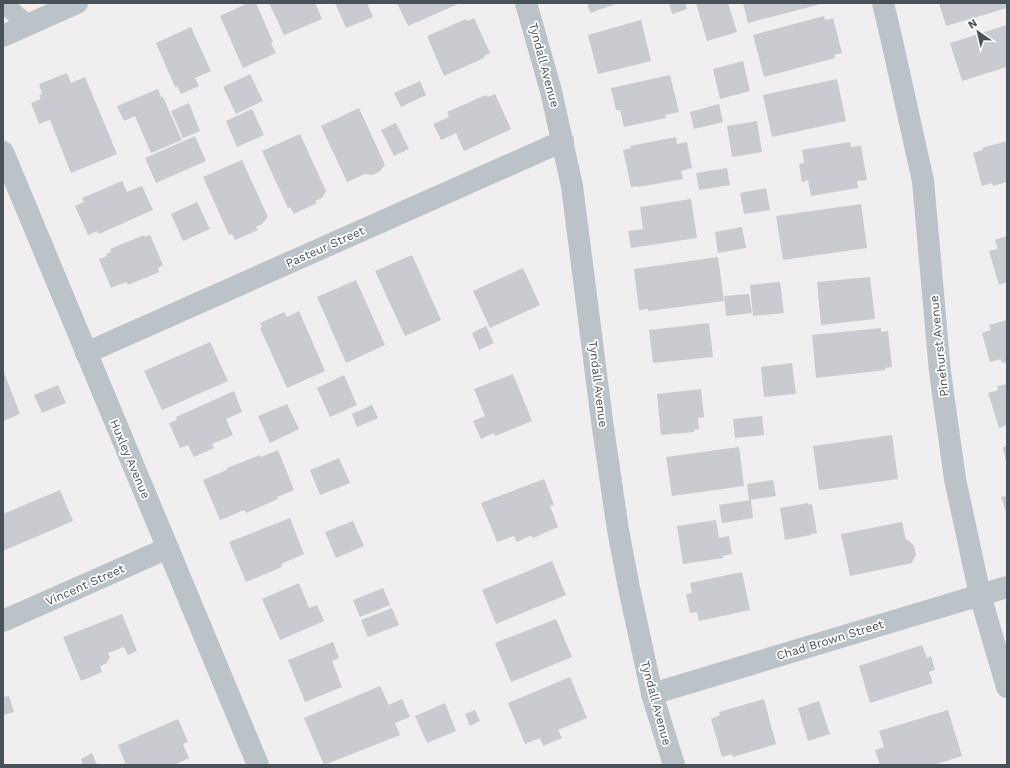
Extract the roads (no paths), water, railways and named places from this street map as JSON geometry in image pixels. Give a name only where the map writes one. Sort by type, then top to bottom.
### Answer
[{"type":"street","points":[[3,3],[28,25]]},
{"type":"street","points":[[3,36],[77,3]]},
{"type":"street","name":"Tyndall Avenue","points":[[526,3],[552,91],[572,186],[602,421],[618,530],[629,588],[652,694],[674,765]]},
{"type":"street","name":"Pinehurst Avenue","points":[[882,3],[892,40],[922,181],[940,372],[955,479],[980,595],[1007,687]]},
{"type":"street","name":"Pasteur Street","points":[[86,353],[563,141]]},
{"type":"street","name":"Huxley Avenue","points":[[3,152],[258,765]]},
{"type":"street","name":"Vincent Street","points":[[3,621],[168,548]]},
{"type":"street","name":"Chad Brown Street","points":[[652,694],[1007,586]]}]
